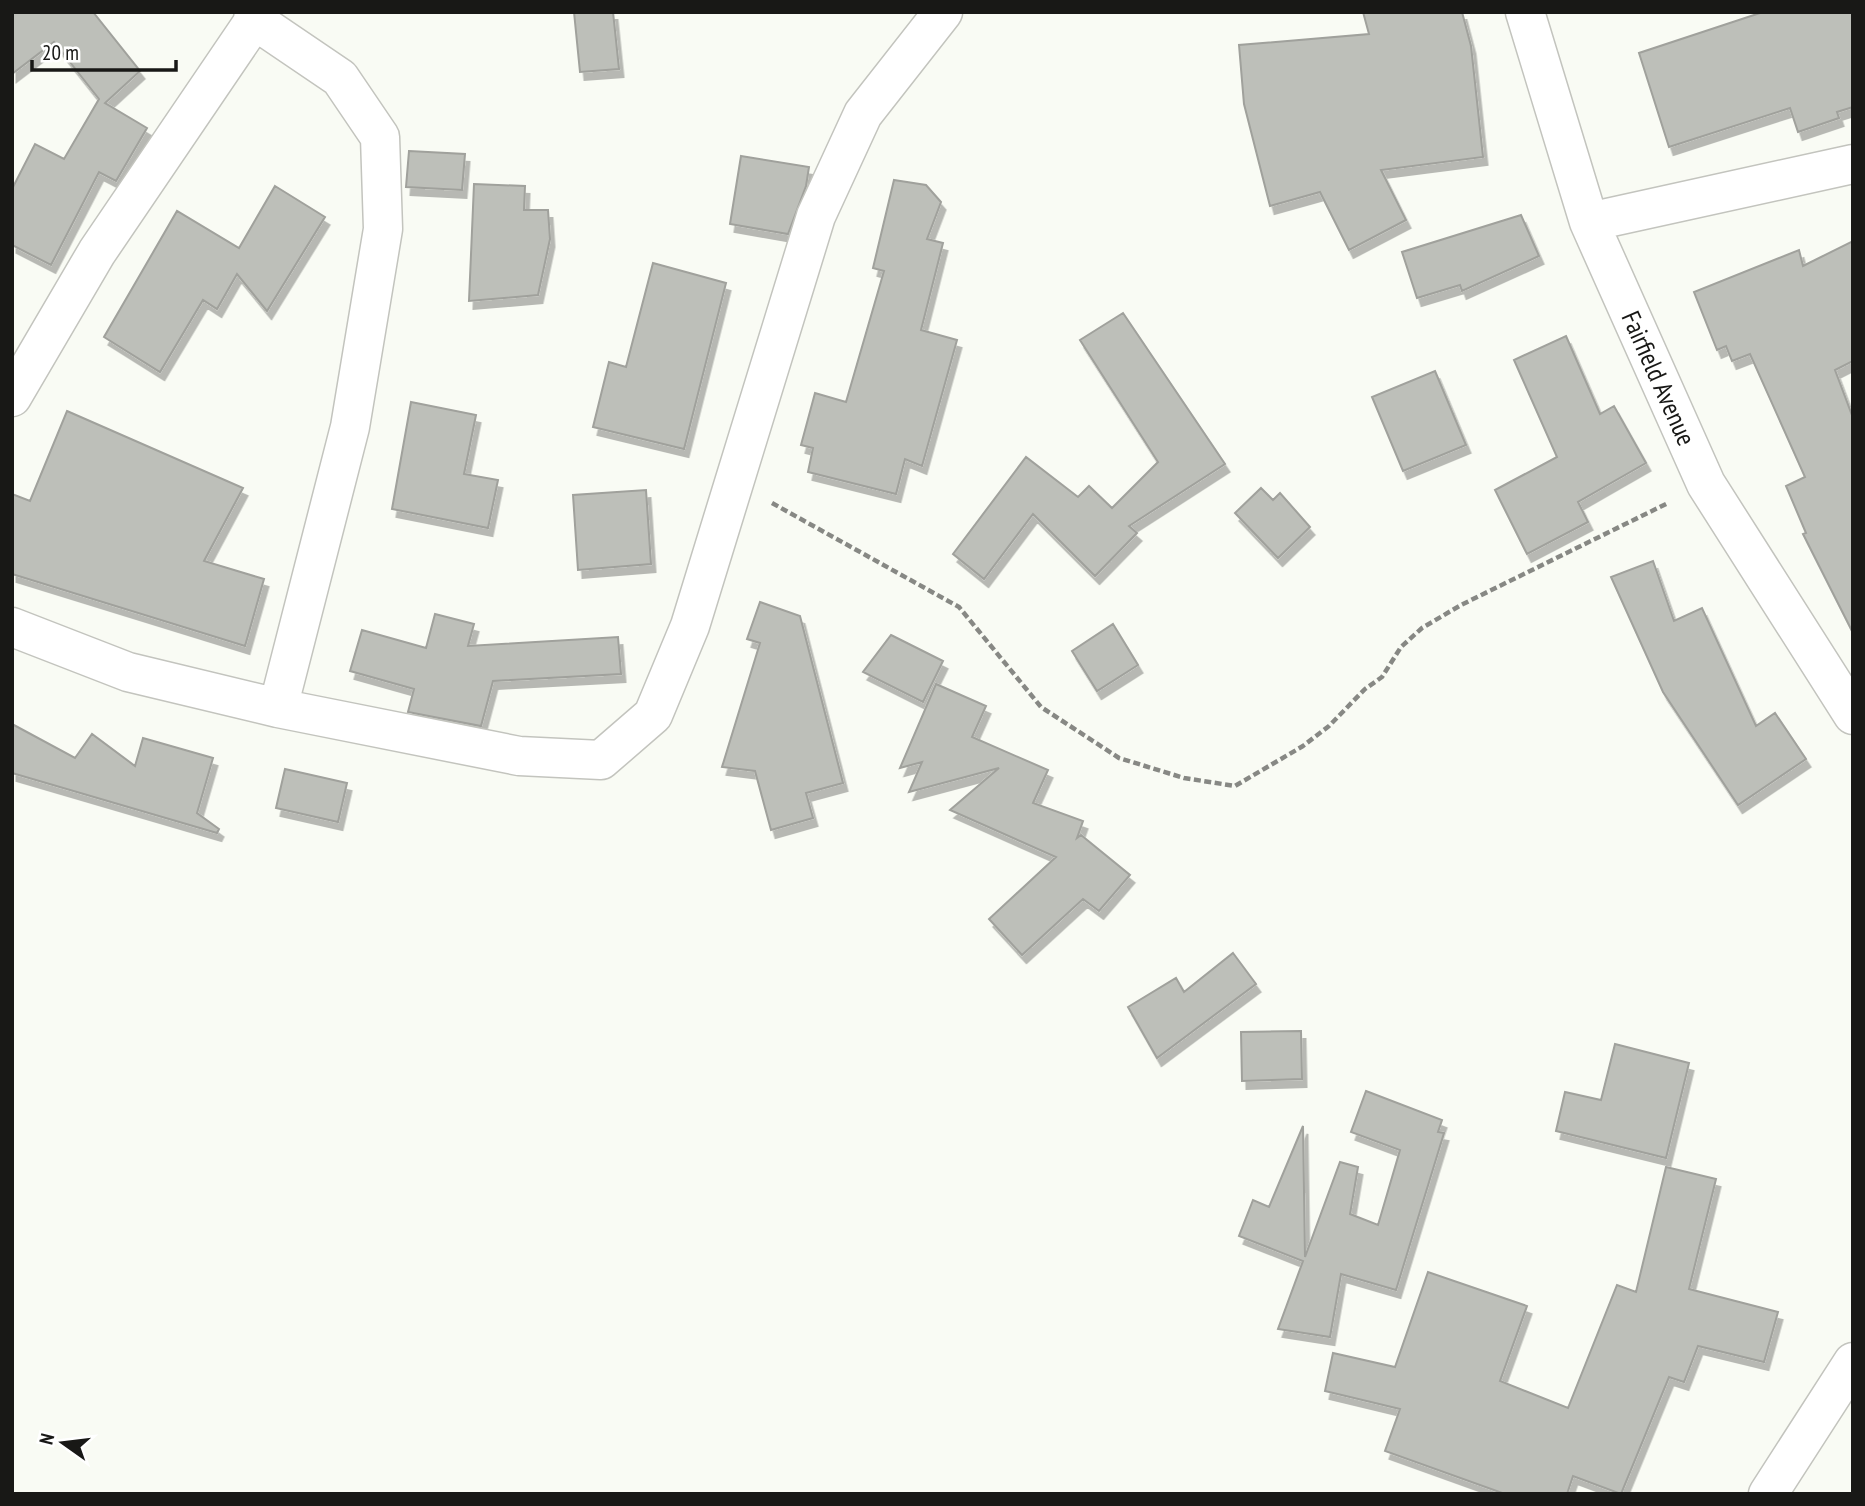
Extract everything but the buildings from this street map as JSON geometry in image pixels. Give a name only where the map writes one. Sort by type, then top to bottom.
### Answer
[{"type":"street","points":[[12,627],[128,672],[278,708],[519,756],[601,761],[653,715],[690,626],[816,216],[863,114],[943,12]]},
{"type":"street","name":"Fairfield Avenue","points":[[1525,12],[1589,222],[1706,484],[1853,715]]},
{"type":"street","points":[[12,397],[97,252],[257,15],[340,78],[380,137],[383,229],[350,427],[278,708]]},
{"type":"street","points":[[1589,222],[1853,164]]},
{"type":"street","points":[[1768,1494],[1853,1362]]},
{"type":"path","points":[[734,482],[958,607],[1041,707],[1119,758],[1184,778],[1235,786],[1303,746],[1329,726],[1364,689],[1382,677],[1401,647],[1422,628],[1461,605],[1706,484]]}]
